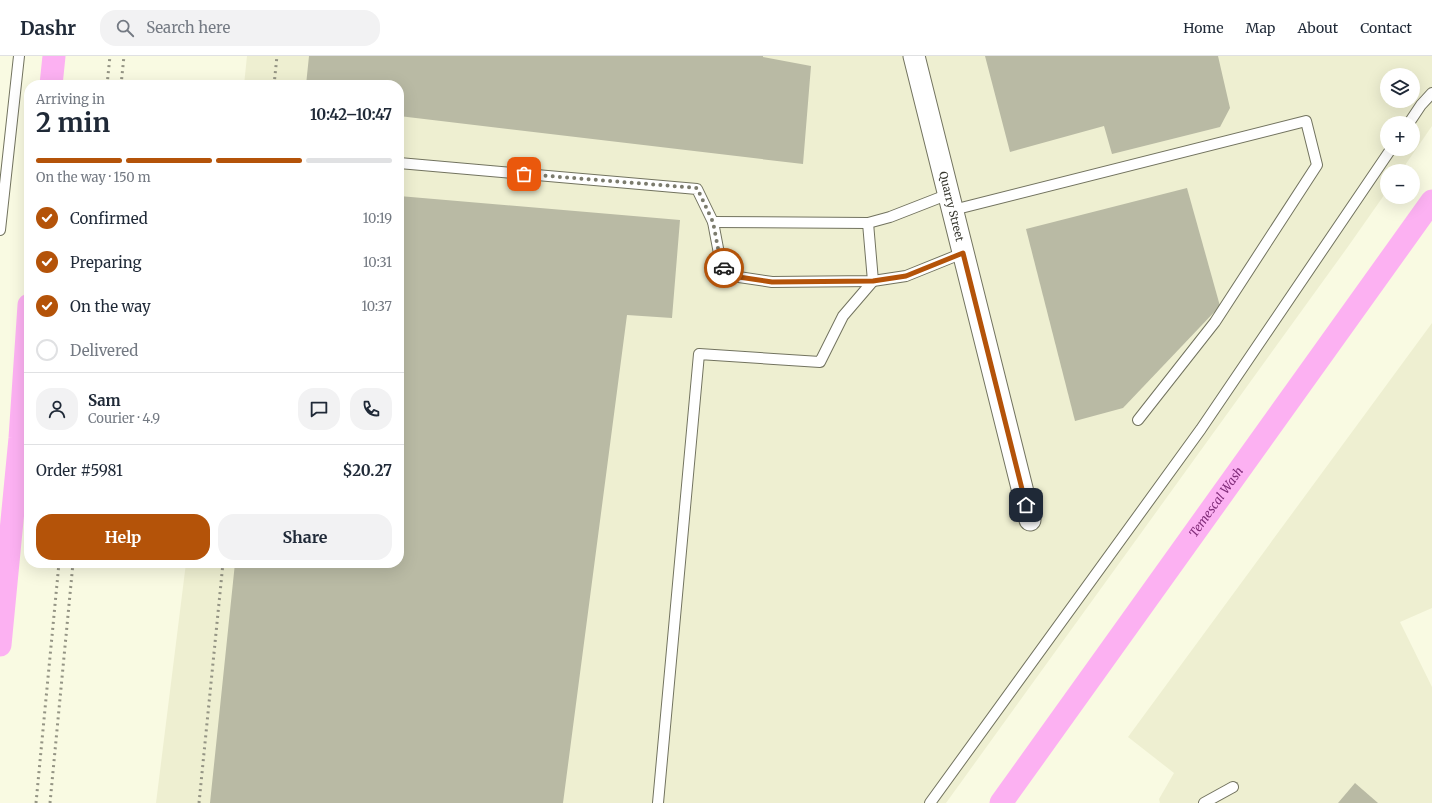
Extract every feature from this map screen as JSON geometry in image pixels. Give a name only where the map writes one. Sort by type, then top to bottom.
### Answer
[{"type":"street","name":"Quarry Street","points":[[914,56],[1030,520]]},
{"type":"lane","points":[[0,230],[19,56]]},
{"type":"lane","points":[[1414,116],[1432,93]]},
{"type":"lane","points":[[713,222],[868,223],[951,202],[1306,121],[1317,165],[1215,322],[1138,420]]},
{"type":"lane","points":[[930,803],[998,707],[1201,429],[1386,156]]},
{"type":"lane","points":[[404,163],[697,188],[713,222],[721,264],[732,276],[772,282],[873,281],[906,276],[963,253]]},
{"type":"lane","points":[[658,803],[698,354],[820,362],[843,316],[873,281],[868,223]]},
{"type":"lane","points":[[1204,803],[1233,787]]},
{"type":"shaded area","points":[[247,56],[1432,56],[1432,126],[1420,143],[1420,116],[1380,116],[1380,156],[1411,156],[1406,164],[1380,164],[1380,201],[946,803],[156,803],[185,568],[404,568],[404,80],[245,80]]},
{"type":"shaded area","points":[[1432,323],[1432,608],[1400,622],[1432,687],[1432,803],[1160,803],[1159,799],[1174,773],[1128,737]]},
{"type":"building","points":[[309,56],[763,56],[811,66],[803,164],[404,117],[404,80],[307,80]]},
{"type":"building","points":[[985,56],[1218,56],[1230,108],[1220,127],[1112,154],[1104,126],[1010,152]]},
{"type":"building","points":[[1187,188],[1220,306],[1123,408],[1075,421],[1026,229]]},
{"type":"building","points":[[404,196],[680,220],[672,318],[627,315],[563,803],[210,803],[234,568],[404,568]]},
{"type":"building","points":[[1355,783],[1378,803],[1338,803]]},
{"type":"waterway","points":[[52,80],[54,56]]},
{"type":"waterway","name":"Temescal Wash","points":[[1001,803],[1432,201]]},
{"type":"waterway","points":[[0,645],[20,438],[24,379]]},
{"type":"railway","points":[[108,80],[110,56]]},
{"type":"railway","points":[[122,80],[124,56]]},
{"type":"railway","points":[[275,80],[277,56]]},
{"type":"railway","points":[[36,803],[59,568]]},
{"type":"railway","points":[[50,803],[73,568]]},
{"type":"railway","points":[[199,803],[222,568]]},
{"type":"way so far","points":[[524,174],[697,188],[713,222],[721,264],[724,268]]},
{"type":"route","points":[[724,268],[732,276],[772,282],[873,281],[906,276],[963,253],[1026,505]]}]
